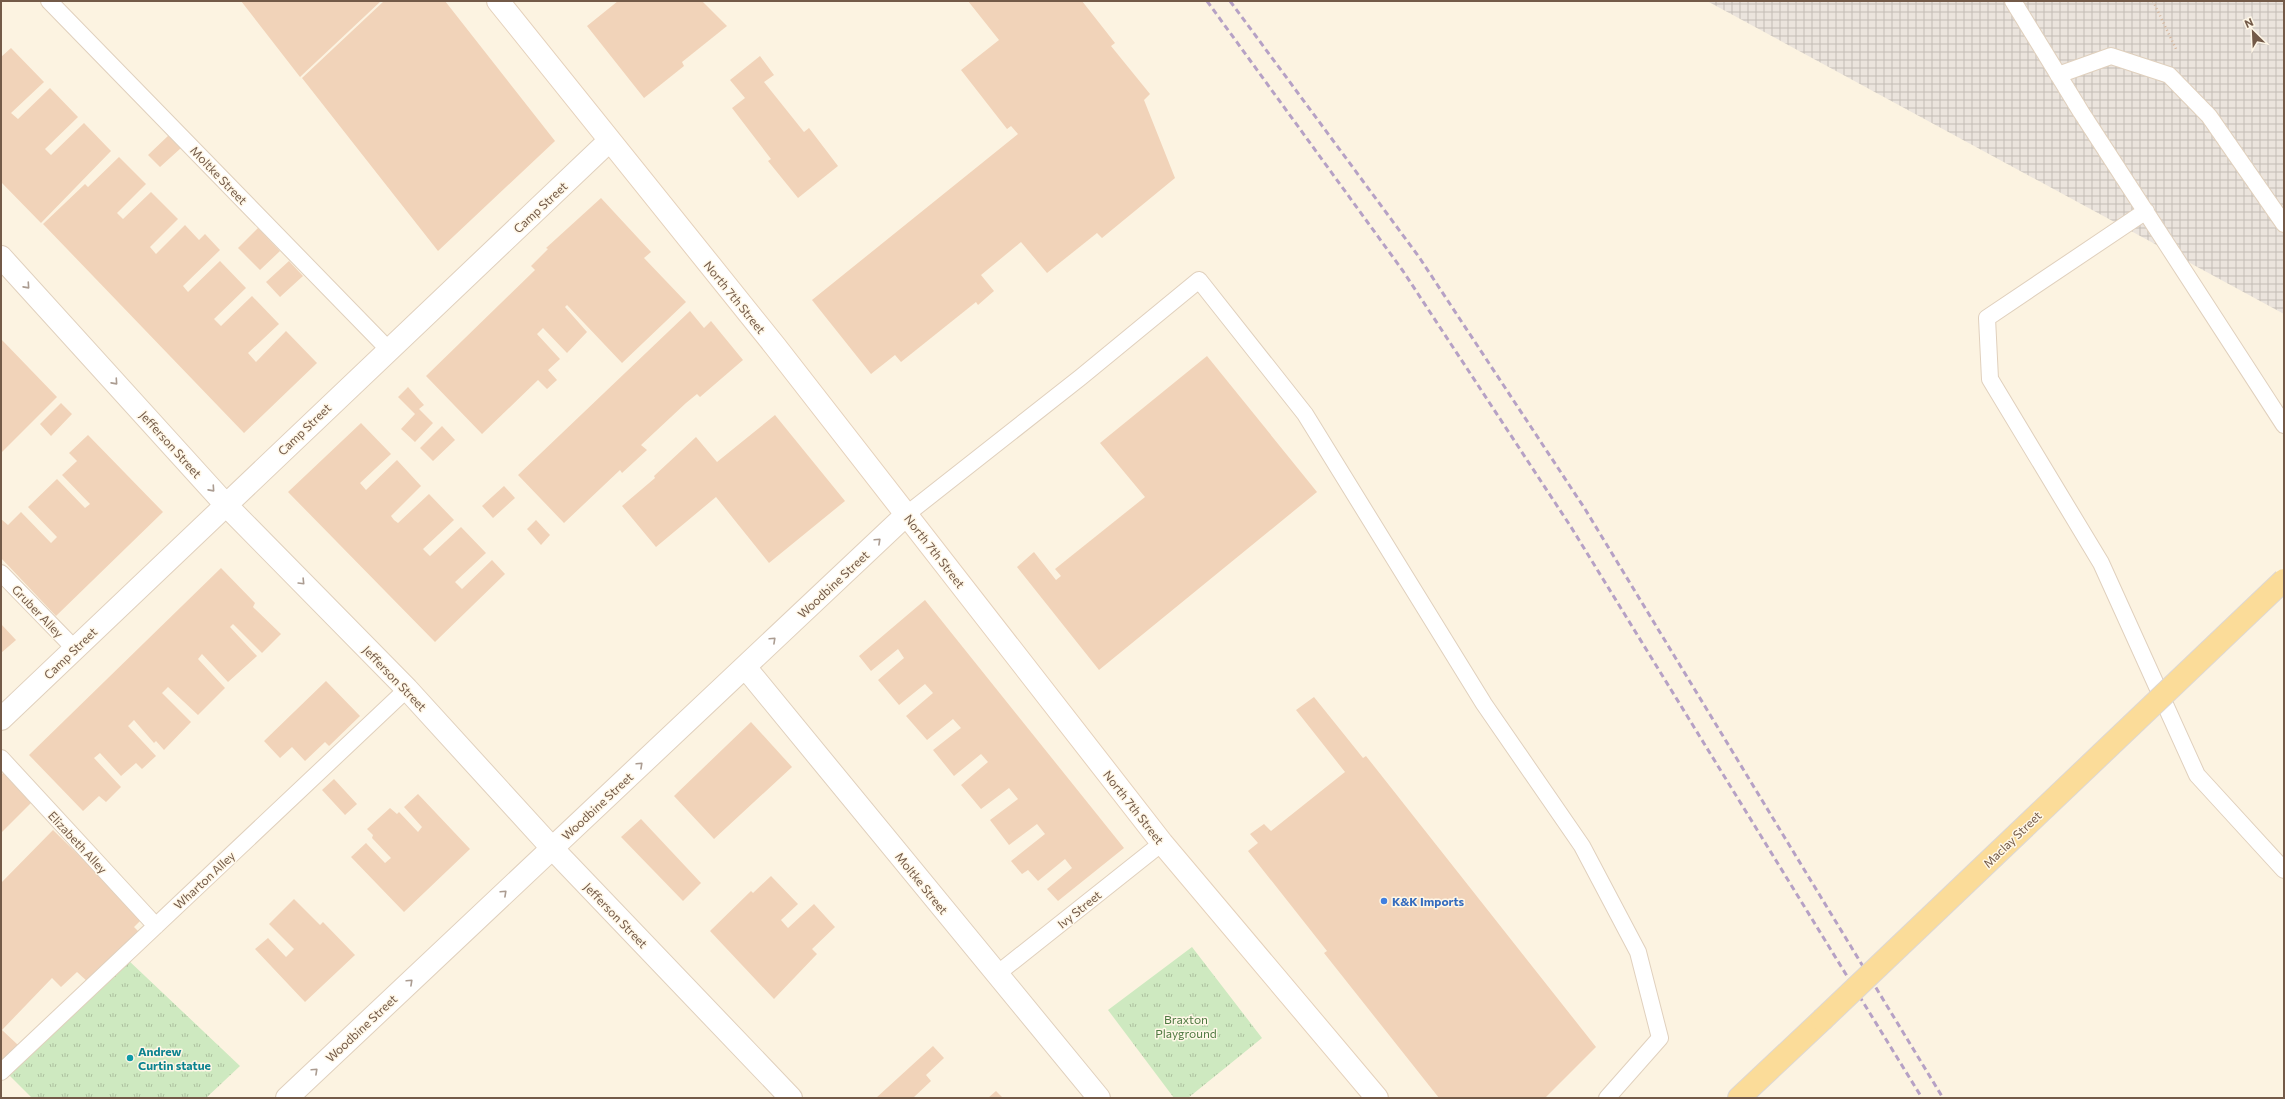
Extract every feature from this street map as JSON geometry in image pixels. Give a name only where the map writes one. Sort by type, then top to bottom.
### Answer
[{"type":"main road","name":"Maclay Street","points":[[1739,1098],[2284,580]]},
{"type":"street","name":"North 7th Street","points":[[498,1],[775,346],[1162,843],[1377,1098]]},
{"type":"street","name":"Camp Street","points":[[1,719],[388,349],[609,141]]},
{"type":"street","name":"Jefferson Street","points":[[1,257],[226,504],[407,689],[552,848],[791,1098]]},
{"type":"street","name":"Woodbine Street","points":[[287,1098],[907,514]]},
{"type":"street","name":"Moltke Street","points":[[745,667],[1099,1098]]},
{"type":"lane","name":"Moltke Street","points":[[49,1],[388,349]]},
{"type":"lane","points":[[2013,1],[2058,75],[2284,425]]},
{"type":"lane","points":[[2058,75],[2111,56],[2169,75],[2209,116],[2284,224]]},
{"type":"lane","points":[[2146,212],[1987,318],[1990,379],[2101,564],[2197,775],[2284,870]]},
{"type":"lane","points":[[907,514],[1081,377],[1199,280],[1305,414],[1484,704],[1582,846],[1638,952],[1660,1038],[1607,1098]]},
{"type":"lane","name":"Gruber Alley","points":[[1,572],[75,649]]},
{"type":"lane","name":"Wharton Alley","points":[[1,1072],[407,689]]},
{"type":"lane","name":"Elizabeth Alley","points":[[1,758],[156,926]]},
{"type":"lane","name":"Ivy Street","points":[[998,974],[1162,843]]},
{"type":"shaded area","points":[[1707,1],[2284,1],[2284,314]]},
{"type":"green space","name":"Braxton Playground","points":[[1192,947],[1262,1038],[1188,1098],[1174,1098],[1108,1010]]},
{"type":"green space","points":[[127,959],[240,1066],[206,1098],[32,1098],[8,1074]]},
{"type":"building","points":[[241,1],[381,1],[300,77]]},
{"type":"building","points":[[384,1],[445,1],[555,141],[438,251],[302,78]]},
{"type":"building","points":[[618,1],[702,1],[727,26],[682,62],[684,66],[644,98],[587,26]]},
{"type":"building","points":[[968,1],[1082,1],[1115,43],[1111,46],[1150,94],[1144,100],[1175,178],[1102,238],[1097,233],[1047,273],[1021,242],[981,275],[994,291],[978,305],[976,302],[901,362],[895,355],[871,374],[812,300],[1018,134],[1011,126],[1007,129],[961,70],[999,40]]},
{"type":"building","points":[[11,48],[44,82],[11,113],[18,119],[50,88],[78,117],[45,149],[51,155],[84,123],[111,151],[41,223],[1,182],[1,57]]},
{"type":"building","points":[[760,56],[774,75],[764,82],[804,132],[809,128],[838,166],[798,198],[768,161],[771,159],[732,108],[745,98],[730,80]]},
{"type":"building","points":[[169,135],[181,148],[160,167],[148,155]]},
{"type":"building","points":[[119,157],[146,184],[117,213],[123,219],[151,192],[178,219],[150,247],[156,254],[185,225],[199,240],[205,234],[220,250],[183,286],[188,292],[220,261],[246,288],[214,319],[221,326],[252,296],[279,324],[248,353],[256,362],[286,331],[317,363],[244,433],[43,224],[85,184],[88,187]]},
{"type":"building","points":[[601,198],[651,252],[644,258],[686,302],[622,363],[567,305],[565,307],[587,332],[567,353],[543,328],[537,334],[560,359],[548,370],[557,380],[547,389],[538,380],[482,434],[426,376],[535,270],[531,266],[548,249],[546,248]]},
{"type":"building","points":[[258,228],[280,251],[260,270],[238,248]]},
{"type":"building","points":[[289,261],[303,276],[280,297],[266,282]]},
{"type":"building","points":[[690,311],[704,328],[711,321],[743,360],[700,397],[697,394],[686,403],[641,445],[647,450],[622,473],[620,470],[564,523],[518,475]]},
{"type":"building","points":[[1,339],[57,397],[2,452],[1,451]]},
{"type":"building","points":[[1207,356],[1317,492],[1099,670],[1017,567],[1034,552],[1056,580],[1061,576],[1055,569],[1145,497],[1100,443]]},
{"type":"building","points":[[408,387],[424,405],[419,409],[433,423],[415,442],[401,429],[415,414],[398,397]]},
{"type":"building","points":[[61,403],[72,414],[51,436],[40,424]]},
{"type":"building","points":[[775,415],[845,501],[769,563],[716,497],[656,547],[622,506],[655,478],[654,476],[696,437],[717,462]]},
{"type":"building","points":[[361,423],[391,454],[360,483],[366,490],[397,460],[421,486],[391,516],[394,520],[398,523],[429,494],[454,520],[423,549],[430,556],[461,527],[486,553],[455,582],[462,589],[492,560],[505,574],[435,642],[288,492]]},
{"type":"building","points":[[442,426],[455,440],[433,461],[420,448]]},
{"type":"building","points":[[88,435],[163,512],[56,616],[1,558],[1,519],[8,525],[21,512],[51,543],[57,537],[28,507],[57,479],[85,508],[90,504],[62,475],[77,461],[69,453]]},
{"type":"building","points":[[504,486],[515,498],[493,518],[482,506]]},
{"type":"building","points":[[536,520],[550,535],[541,545],[527,529]]},
{"type":"building","points":[[221,568],[255,603],[253,607],[281,634],[262,653],[233,624],[230,627],[257,656],[228,682],[202,654],[198,659],[225,688],[198,715],[168,687],[162,693],[191,722],[164,750],[156,741],[154,743],[134,720],[128,726],[156,756],[142,769],[136,763],[121,776],[100,753],[94,758],[121,787],[106,802],[99,796],[83,811],[29,755]]},
{"type":"building","points":[[925,600],[1124,848],[1058,901],[1047,889],[1072,868],[1065,859],[1038,881],[1028,870],[1022,874],[1011,861],[1045,834],[1037,824],[1009,845],[990,820],[1018,799],[1009,788],[981,809],[961,785],[988,762],[981,754],[954,776],[933,750],[961,728],[953,719],[927,740],[906,716],[933,693],[925,684],[899,705],[878,680],[904,658],[898,649],[871,671],[859,656]]},
{"type":"building","points":[[1,624],[16,640],[1,653]]},
{"type":"building","points":[[326,681],[360,716],[329,746],[325,742],[305,761],[292,747],[280,758],[264,741]]},
{"type":"building","name":"K&K Imports","points":[[1314,697],[1363,758],[1366,756],[1596,1047],[1545,1098],[1439,1098],[1324,953],[1327,951],[1248,851],[1258,843],[1250,834],[1264,824],[1271,831],[1345,772],[1296,710]]},
{"type":"building","points":[[751,722],[792,767],[714,839],[674,796]]},
{"type":"building","points":[[3,773],[32,802],[1,833],[1,775]]},
{"type":"building","points":[[334,779],[357,804],[345,815],[322,790]]},
{"type":"building","points":[[418,794],[470,849],[404,912],[351,857],[366,843],[385,863],[391,858],[372,838],[373,835],[367,829],[390,808],[397,814],[399,812],[418,832],[422,827],[404,807]]},
{"type":"building","points":[[641,819],[701,883],[683,901],[621,837]]},
{"type":"building","points":[[53,830],[143,918],[134,927],[138,931],[88,982],[77,972],[61,987],[52,978],[2,1030],[18,1045],[1,1062],[1,883]]},
{"type":"building","points":[[771,876],[798,904],[781,920],[788,928],[814,904],[835,927],[812,949],[817,954],[774,999],[710,931],[751,891],[753,893]]},
{"type":"building","points":[[294,899],[320,925],[323,922],[355,955],[305,1002],[255,949],[268,938],[286,957],[294,949],[269,924]]},
{"type":"building","points":[[933,1046],[944,1058],[926,1075],[931,1081],[913,1098],[876,1098]]},
{"type":"building","points":[[996,1091],[1003,1098],[988,1098]]},
{"type":"railway","points":[[1207,1],[1403,271],[1571,527],[1922,1098]]},
{"type":"railway","points":[[1230,1],[1419,257],[1585,509],[1943,1098]]},
{"type":"place","name":"K&K Imports","points":[[1384,901]]},
{"type":"place","name":"Andrew Curtin statue","points":[[130,1058]]}]
